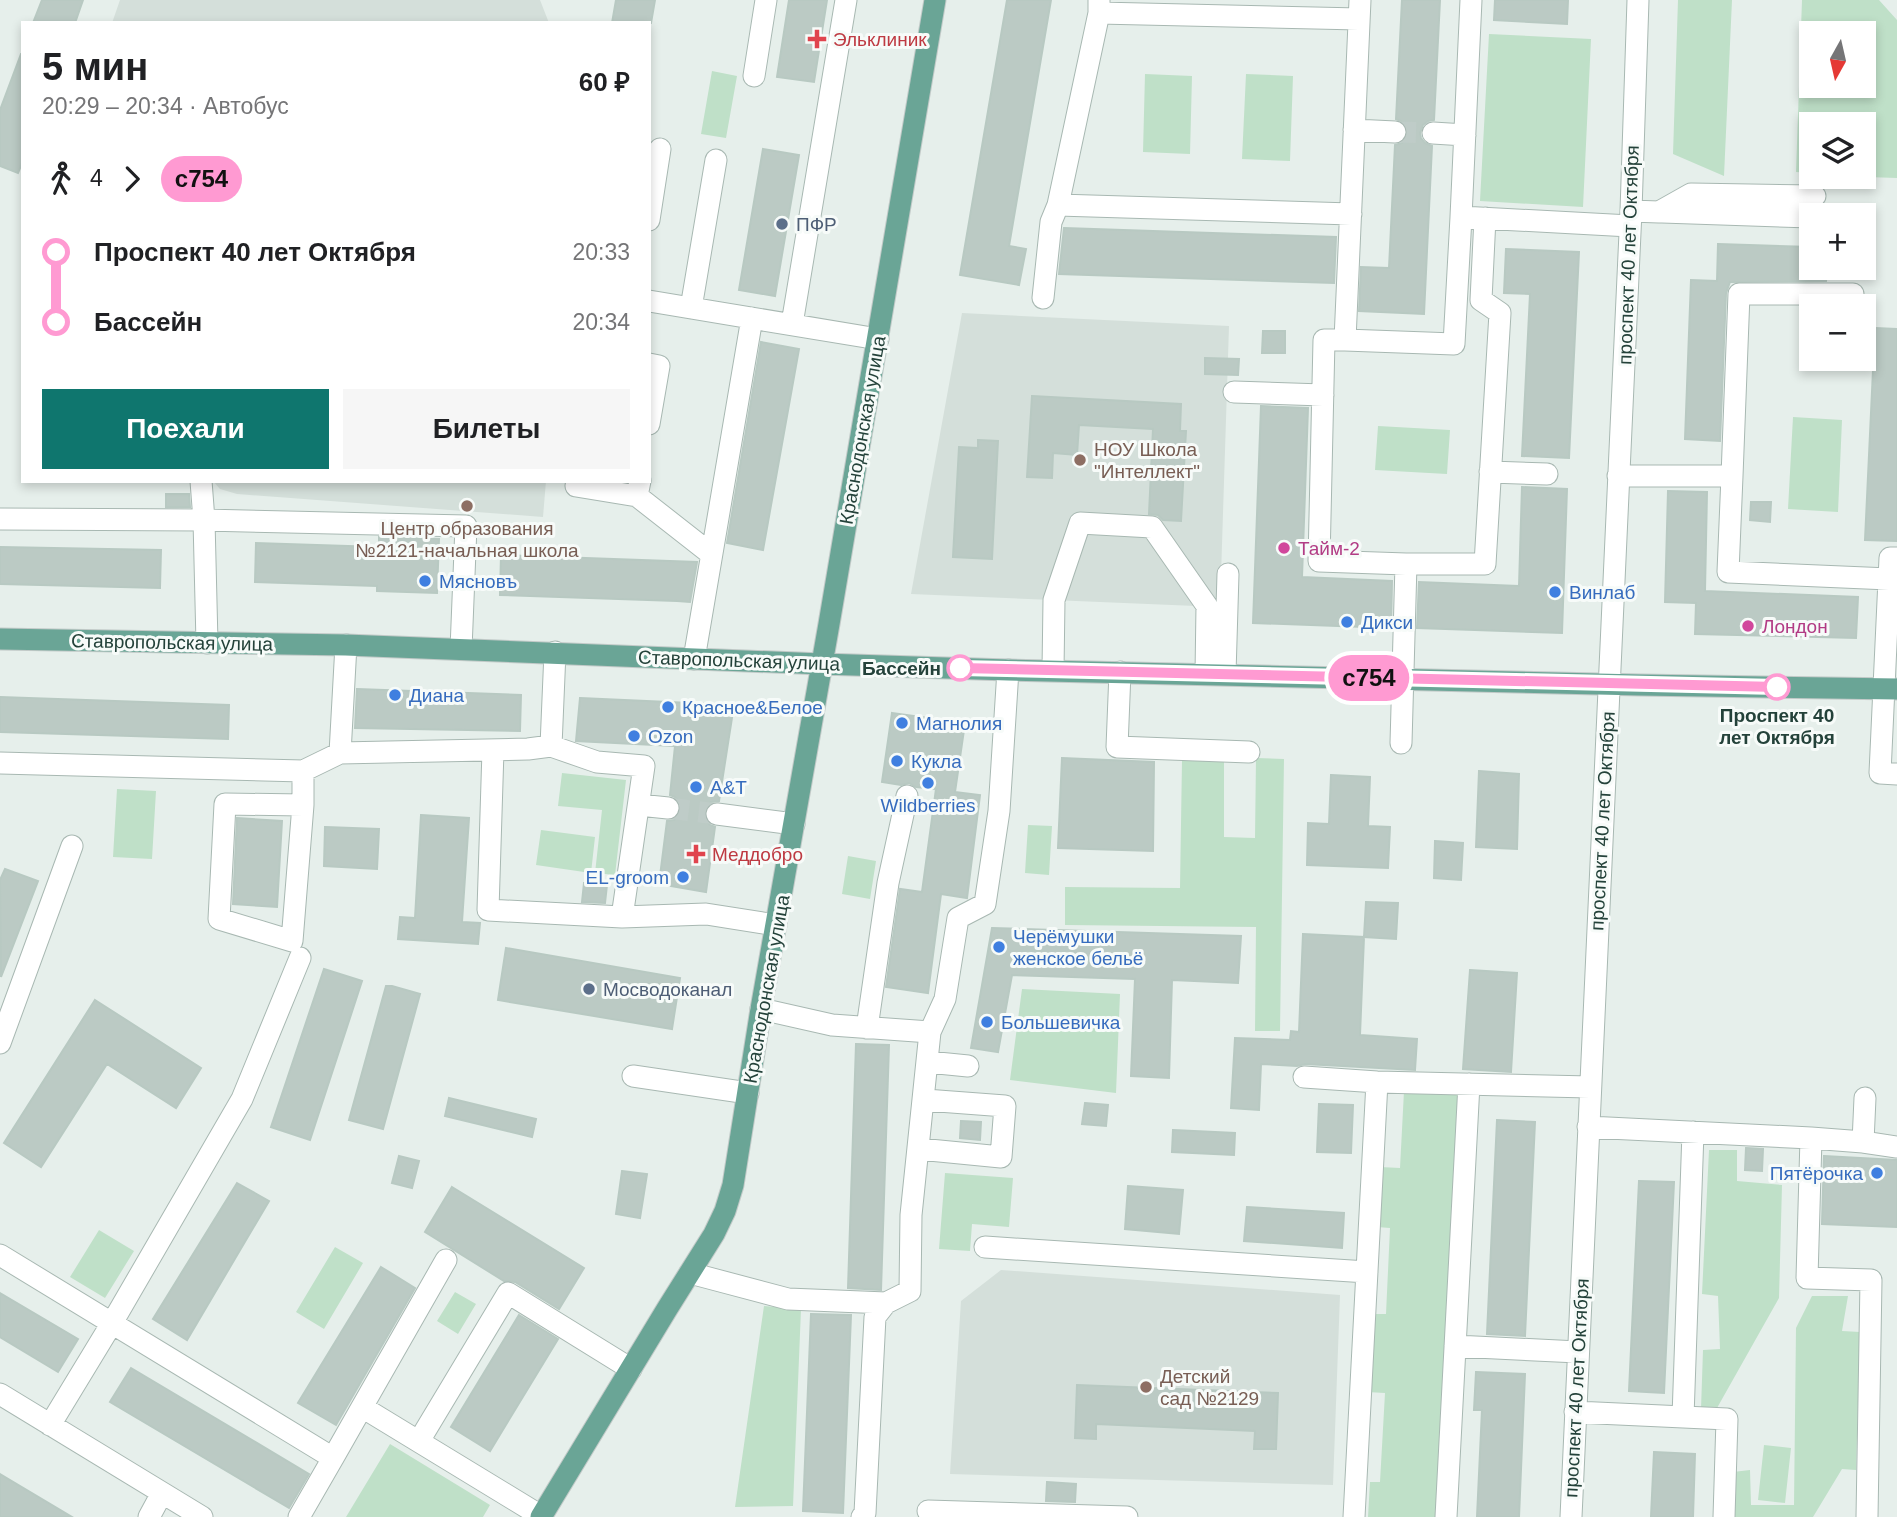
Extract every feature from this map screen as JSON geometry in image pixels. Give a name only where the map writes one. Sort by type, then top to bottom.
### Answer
[{"type":"main road","name":"Краснодонская улица","points":[[541,1517],[714,1234],[726,1211],[733,1185],[935,0]]},
{"type":"main road","name":"Ставропольская улица","points":[[0,639],[346,645],[1008,670],[1891,688]]},
{"type":"street","points":[[754,76],[766,0]]},
{"type":"street","points":[[792,324],[846,0]]},
{"type":"street","points":[[1471,0],[1454,344],[1324,340],[1319,561],[1485,564],[1500,313],[1481,300],[1485,218]]},
{"type":"street","name":"проспект 40 лет Октября","points":[[1570,1517],[1638,0]]},
{"type":"street","points":[[1044,298],[1051,222],[1058,205],[1099,7],[1360,9],[1345,340]]},
{"type":"street","points":[[1354,130],[1395,132]]},
{"type":"street","points":[[1433,134],[1465,135]]},
{"type":"street","points":[[651,207],[660,149]]},
{"type":"street","points":[[691,308],[716,160]]},
{"type":"street","points":[[1461,217],[1630,218],[1660,212],[1691,194],[1799,206]]},
{"type":"street","points":[[1058,205],[1351,214]]},
{"type":"street","points":[[1799,294],[1739,294],[1728,572],[1889,579]]},
{"type":"street","points":[[651,300],[878,339]]},
{"type":"street","points":[[694,659],[752,318]]},
{"type":"street","points":[[651,364],[659,366],[651,412]]},
{"type":"street","points":[[1234,392],[1323,396]]},
{"type":"street","points":[[1490,472],[1547,474]]},
{"type":"street","points":[[1618,476],[1732,476]]},
{"type":"street","points":[[201,483],[207,643]]},
{"type":"street","points":[[577,483],[576,486],[638,489],[710,554]]},
{"type":"street","points":[[0,519],[466,526],[461,649]]},
{"type":"street","points":[[1053,670],[1054,600],[1080,523],[1152,527],[1208,606],[1215,674]]},
{"type":"street","points":[[1897,558],[1890,558],[1891,688],[1880,773],[1897,774]]},
{"type":"street","points":[[1401,743],[1406,564]]},
{"type":"street","points":[[1215,674],[1228,574]]},
{"type":"street","points":[[340,753],[346,645]]},
{"type":"street","points":[[551,746],[555,652]]},
{"type":"street","points":[[862,1517],[865,1513],[876,1317],[887,1303],[910,1292],[911,1215],[930,1032],[945,999],[958,918],[985,904],[999,811],[1008,670]]},
{"type":"street","points":[[1120,672],[1117,747],[1249,752]]},
{"type":"street","points":[[0,763],[303,771],[340,753],[528,749],[551,746],[597,762],[644,766],[622,917]]},
{"type":"street","points":[[493,750],[488,910],[622,917],[706,914],[776,925]]},
{"type":"street","points":[[303,771],[303,805],[292,941],[219,919],[225,804],[303,805]]},
{"type":"street","points":[[867,1028],[888,883],[907,796]]},
{"type":"street","points":[[639,805],[668,808]]},
{"type":"street","points":[[717,814],[794,824]]},
{"type":"street","points":[[0,1043],[72,846]]},
{"type":"street","points":[[50,1425],[242,1099],[300,958]]},
{"type":"street","points":[[761,1009],[832,1025],[930,1032]]},
{"type":"street","points":[[928,1062],[968,1066]]},
{"type":"street","points":[[633,1076],[748,1093]]},
{"type":"street","points":[[1304,1077],[1377,1082],[1472,1079],[1590,1087]]},
{"type":"street","points":[[1446,1517],[1472,1079]]},
{"type":"street","points":[[1354,1517],[1377,1082]]},
{"type":"street","points":[[1863,1142],[1865,1098]]},
{"type":"street","points":[[919,1149],[1001,1157],[1005,1106],[925,1100]]},
{"type":"street","points":[[1588,1128],[1811,1138],[1897,1147]]},
{"type":"street","points":[[1683,1417],[1693,1132]]},
{"type":"street","points":[[1811,1138],[1807,1278],[1871,1280],[1867,1517]]},
{"type":"street","points":[[985,1247],[1367,1272]]},
{"type":"street","points":[[0,1255],[333,1458]]},
{"type":"street","points":[[299,1517],[446,1260]]},
{"type":"street","points":[[690,1273],[788,1299],[887,1303]]},
{"type":"street","points":[[419,1441],[508,1293],[631,1368]]},
{"type":"street","points":[[1455,1346],[1578,1352]]},
{"type":"street","points":[[0,1394],[202,1517]]},
{"type":"street","points":[[362,1407],[541,1517]]},
{"type":"street","points":[[1575,1412],[1727,1419],[1724,1517]]},
{"type":"street","points":[[149,1517],[162,1493]]},
{"type":"street","points":[[928,1511],[1127,1517]]},
{"type":"shaded area","points":[[120,0],[540,0],[548,21],[113,21]]},
{"type":"shaded area","name":"НОУ Школа \"Интеллект\"","points":[[962,313],[1229,326],[1220,607],[911,594]]},
{"type":"shaded area","name":"Центр образования №2121-начальная школа","points":[[215,483],[546,483],[543,517],[237,494],[220,489]]},
{"type":"shaded area","name":"Детский сад №2129","points":[[1001,1270],[1340,1295],[1333,1485],[950,1474],[961,1301]]},
{"type":"green space","points":[[1678,0],[1732,0],[1724,176],[1673,154]]},
{"type":"green space","points":[[1802,0],[1879,0],[1897,20],[1897,178],[1876,177],[1876,112],[1799,112],[1799,172],[1796,172],[1799,86],[1799,98],[1876,98],[1876,21],[1801,21]]},
{"type":"green space","points":[[1489,34],[1591,39],[1583,207],[1480,201]]},
{"type":"green space","points":[[712,71],[737,76],[726,138],[701,134]]},
{"type":"green space","points":[[1145,74],[1192,76],[1190,154],[1143,152]]},
{"type":"green space","points":[[1246,74],[1293,76],[1290,161],[1242,159]]},
{"type":"green space","points":[[1793,417],[1842,420],[1838,512],[1788,509]]},
{"type":"green space","points":[[1378,426],[1450,430],[1447,474],[1375,470]]},
{"type":"green space","points":[[1256,758],[1284,759],[1280,1031],[1255,1031],[1256,927],[1065,925],[1065,887],[1180,888],[1182,760],[1224,760],[1224,837],[1255,838]]},
{"type":"green space","points":[[562,773],[626,780],[615,875],[595,873],[602,810],[558,806]]},
{"type":"green space","points":[[117,789],[156,791],[152,859],[113,857]]},
{"type":"green space","points":[[1028,825],[1052,826],[1049,875],[1025,873]]},
{"type":"green space","points":[[541,830],[595,837],[591,873],[536,865]]},
{"type":"green space","points":[[848,856],[876,861],[870,899],[842,894]]},
{"type":"green space","points":[[1022,989],[1120,994],[1116,1093],[1010,1080]]},
{"type":"green space","points":[[1404,1091],[1462,1094],[1441,1517],[1368,1517],[1370,1482],[1380,1482],[1385,1393],[1367,1392],[1371,1314],[1386,1314],[1390,1228],[1377,1227],[1380,1167],[1400,1168]]},
{"type":"green space","points":[[1709,1150],[1737,1150],[1737,1181],[1782,1185],[1779,1298],[1717,1408],[1701,1409],[1703,1350],[1720,1349],[1718,1296],[1702,1294]]},
{"type":"green space","points":[[945,1173],[1013,1178],[1009,1227],[972,1224],[970,1251],[939,1249]]},
{"type":"green space","points":[[99,1230],[134,1251],[105,1298],[70,1277]]},
{"type":"green space","points":[[335,1247],[363,1263],[324,1329],[296,1312]]},
{"type":"green space","points":[[455,1292],[476,1304],[458,1334],[437,1321]]},
{"type":"green space","points":[[1812,1296],[1848,1296],[1842,1331],[1860,1332],[1856,1470],[1842,1469],[1813,1517],[1731,1517],[1733,1472],[1750,1470],[1751,1505],[1794,1505],[1796,1328]]},
{"type":"green space","points":[[764,1306],[801,1309],[793,1506],[735,1507]]},
{"type":"green space","points":[[390,1444],[490,1505],[483,1517],[346,1517]]},
{"type":"green space","points":[[1764,1445],[1791,1448],[1785,1503],[1758,1500]]},
{"type":"building","points":[[42,0],[83,0],[76,21],[34,21]]},
{"type":"building","points":[[616,0],[655,0],[651,23],[612,21]]},
{"type":"building","points":[[789,0],[827,0],[814,82],[777,77]]},
{"type":"building","points":[[1007,0],[1051,0],[1009,246],[1026,249],[1019,285],[960,275]]},
{"type":"building","points":[[1402,0],[1440,0],[1434,120],[1423,125],[1420,133],[1425,143],[1432,146],[1424,314],[1359,311],[1361,267],[1389,268],[1395,145],[1402,143],[1408,133],[1406,125],[1396,119]]},
{"type":"building","points":[[1495,0],[1568,0],[1567,24],[1494,20]]},
{"type":"building","points":[[21,54],[21,166],[18,173],[0,166],[0,110]]},
{"type":"building","points":[[763,149],[799,155],[775,296],[739,290]]},
{"type":"building","points":[[1064,228],[1336,237],[1334,283],[1059,274]]},
{"type":"building","points":[[1718,244],[1799,247],[1799,280],[1826,280],[1730,282],[1726,293],[1720,441],[1685,439],[1691,280],[1717,281]]},
{"type":"building","points":[[1506,249],[1579,252],[1569,458],[1522,456],[1530,294],[1504,293]]},
{"type":"building","points":[[1876,328],[1897,329],[1897,541],[1865,540],[1873,371],[1876,371]]},
{"type":"building","points":[[1263,331],[1285,331],[1285,353],[1262,353]]},
{"type":"building","points":[[761,342],[799,349],[763,550],[727,543]]},
{"type":"building","points":[[1205,358],[1239,359],[1238,375],[1205,374]]},
{"type":"building","points":[[1032,396],[1181,404],[1180,431],[1186,431],[1181,521],[1163,520],[1158,515],[1149,514],[1153,429],[1079,425],[1077,455],[1053,453],[1052,478],[1027,477]]},
{"type":"building","points":[[1261,406],[1308,408],[1302,577],[1392,581],[1391,628],[1253,623]]},
{"type":"building","points":[[978,440],[998,441],[992,559],[953,557],[959,447],[978,448]]},
{"type":"building","points":[[1522,487],[1567,489],[1562,633],[1417,628],[1419,582],[1519,586]]},
{"type":"building","points":[[1668,491],[1707,492],[1705,591],[1858,597],[1856,638],[1695,634],[1696,603],[1665,602]]},
{"type":"building","points":[[166,494],[189,494],[190,507],[166,507]]},
{"type":"building","points":[[1751,502],[1771,502],[1770,522],[1750,520]]},
{"type":"building","points":[[379,537],[439,539],[437,593],[377,591],[377,586],[255,582],[256,543],[379,547]]},
{"type":"building","points":[[0,547],[161,550],[160,588],[0,584]]},
{"type":"building","points":[[501,555],[697,562],[690,602],[500,595]]},
{"type":"building","points":[[357,689],[521,695],[520,731],[355,728]]},
{"type":"building","points":[[0,697],[229,705],[228,739],[0,732]]},
{"type":"building","points":[[580,698],[734,705],[719,801],[711,802],[704,812],[705,820],[715,827],[706,892],[659,884],[667,821],[674,820],[681,810],[680,802],[670,795],[675,746],[576,741]]},
{"type":"building","points":[[892,713],[965,723],[955,792],[980,795],[967,898],[941,894],[928,993],[886,987],[900,889],[922,892],[936,789],[916,787],[909,783],[901,785],[882,782]]},
{"type":"building","points":[[1062,758],[1154,762],[1153,851],[1058,848]]},
{"type":"building","points":[[1479,771],[1519,774],[1517,849],[1476,847]]},
{"type":"building","points":[[1331,775],[1370,777],[1368,826],[1390,827],[1388,868],[1307,865],[1308,823],[1329,824]]},
{"type":"building","points":[[421,815],[469,818],[462,922],[480,923],[478,944],[398,939],[400,917],[415,918]]},
{"type":"building","points":[[237,818],[282,821],[277,907],[233,904]]},
{"type":"building","points":[[325,827],[379,829],[377,869],[324,866]]},
{"type":"building","points":[[1435,841],[1463,843],[1461,880],[1434,878]]},
{"type":"building","points":[[5,869],[38,881],[1,977],[0,880]]},
{"type":"building","points":[[584,883],[607,885],[605,903],[582,902]]},
{"type":"building","points":[[1366,902],[1398,903],[1396,939],[1364,937]]},
{"type":"building","points":[[992,928],[1241,936],[1238,983],[1172,980],[1169,1078],[1131,1076],[1135,979],[1012,975],[998,1052],[971,1048]]},
{"type":"building","points":[[1303,934],[1364,937],[1360,1035],[1417,1039],[1415,1070],[1261,1064],[1259,1110],[1231,1108],[1235,1038],[1290,1040],[1291,1031],[1299,1032]]},
{"type":"building","name":"Мосводоканал","points":[[506,948],[680,978],[672,1029],[498,1000]]},
{"type":"building","points":[[324,969],[362,981],[310,1140],[271,1127]]},
{"type":"building","points":[[1470,970],[1517,973],[1511,1072],[1463,1069]]},
{"type":"building","points":[[386,986],[420,994],[383,1129],[349,1120]]},
{"type":"building","points":[[95,1000],[201,1068],[176,1108],[107,1064],[41,1167],[4,1143]]},
{"type":"building","points":[[856,1044],[889,1045],[881,1290],[848,1288]]},
{"type":"building","points":[[449,1098],[536,1119],[532,1137],[445,1116]]},
{"type":"building","points":[[1085,1103],[1108,1105],[1106,1126],[1082,1124]]},
{"type":"building","points":[[1319,1104],[1353,1105],[1351,1153],[1317,1152]]},
{"type":"building","points":[[1497,1120],[1535,1122],[1525,1336],[1487,1334]]},
{"type":"building","points":[[961,1121],[981,1122],[980,1140],[960,1138]]},
{"type":"building","points":[[1173,1130],[1235,1133],[1234,1155],[1172,1152]]},
{"type":"building","points":[[1746,1148],[1763,1149],[1762,1171],[1745,1170]]},
{"type":"building","points":[[399,1156],[419,1161],[412,1188],[392,1183]]},
{"type":"building","points":[[1824,1156],[1897,1160],[1897,1227],[1822,1224]]},
{"type":"building","points":[[622,1171],[647,1174],[640,1218],[616,1214]]},
{"type":"building","points":[[1639,1181],[1674,1182],[1664,1393],[1629,1391]]},
{"type":"building","points":[[237,1183],[269,1201],[187,1340],[153,1319]]},
{"type":"building","points":[[1128,1186],[1183,1190],[1179,1234],[1125,1229]]},
{"type":"building","points":[[452,1187],[584,1268],[559,1309],[515,1282],[504,1281],[425,1232]]},
{"type":"building","points":[[1247,1207],[1344,1213],[1342,1248],[1244,1241]]},
{"type":"building","points":[[381,1267],[415,1288],[336,1425],[298,1403]]},
{"type":"building","points":[[0,1293],[78,1339],[58,1372],[0,1337]]},
{"type":"building","points":[[811,1314],[851,1315],[843,1513],[803,1511]]},
{"type":"building","points":[[519,1315],[558,1339],[490,1451],[451,1427]]},
{"type":"building","points":[[131,1368],[309,1474],[289,1508],[110,1402]]},
{"type":"building","points":[[1476,1372],[1525,1374],[1519,1517],[1477,1517],[1482,1410],[1474,1410]]},
{"type":"building","points":[[1077,1385],[1278,1393],[1276,1449],[1254,1449],[1255,1431],[1096,1424],[1096,1439],[1075,1438]]},
{"type":"building","points":[[1654,1452],[1695,1454],[1693,1517],[1651,1517]]},
{"type":"building","points":[[0,1474],[72,1517],[0,1517]]},
{"type":"building","points":[[1047,1482],[1076,1484],[1075,1502],[1046,1501]]},
{"type":"tunnel","points":[[1395,132],[1433,133]]},
{"type":"tunnel","points":[[668,808],[717,814]]},
{"type":"bus line","name":"с754","points":[[960,668],[1777,687]]},
{"type":"place","name":"Эльклиник","points":[[817,39]]},
{"type":"place","name":"ПФР","points":[[782,224]]},
{"type":"place","name":"НОУ Школа \"Интеллект\"","points":[[1080,460]]},
{"type":"place","name":"Центр образования №2121-начальная школа","points":[[467,506]]},
{"type":"place","name":"Тайм-2","points":[[1284,548]]},
{"type":"place","name":"Мясновъ","points":[[425,581]]},
{"type":"place","name":"Винлаб","points":[[1555,592]]},
{"type":"place","name":"Дикси","points":[[1347,622]]},
{"type":"place","name":"Лондон","points":[[1748,626]]},
{"type":"place","name":"Бассейн","points":[[960,668]]},
{"type":"place","name":"Проспект 40 лет Октября","points":[[1777,687]]},
{"type":"place","name":"Диана","points":[[395,695]]},
{"type":"place","name":"Красное&Белое","points":[[668,707]]},
{"type":"place","name":"Магнолия","points":[[902,723]]},
{"type":"place","name":"Ozon","points":[[634,736]]},
{"type":"place","name":"Кукла","points":[[897,761]]},
{"type":"place","name":"Wildberries","points":[[928,783]]},
{"type":"place","name":"A&T","points":[[696,787]]},
{"type":"place","name":"Меддобро","points":[[696,854]]},
{"type":"place","name":"EL-groom","points":[[683,877]]},
{"type":"place","name":"Черёмушки женское бельё","points":[[999,947]]},
{"type":"place","name":"Мосводоканал","points":[[589,989]]},
{"type":"place","name":"Большевичка","points":[[987,1022]]},
{"type":"place","name":"Пятёрочка","points":[[1877,1173]]},
{"type":"place","name":"Детский сад №2129","points":[[1146,1387]]}]
